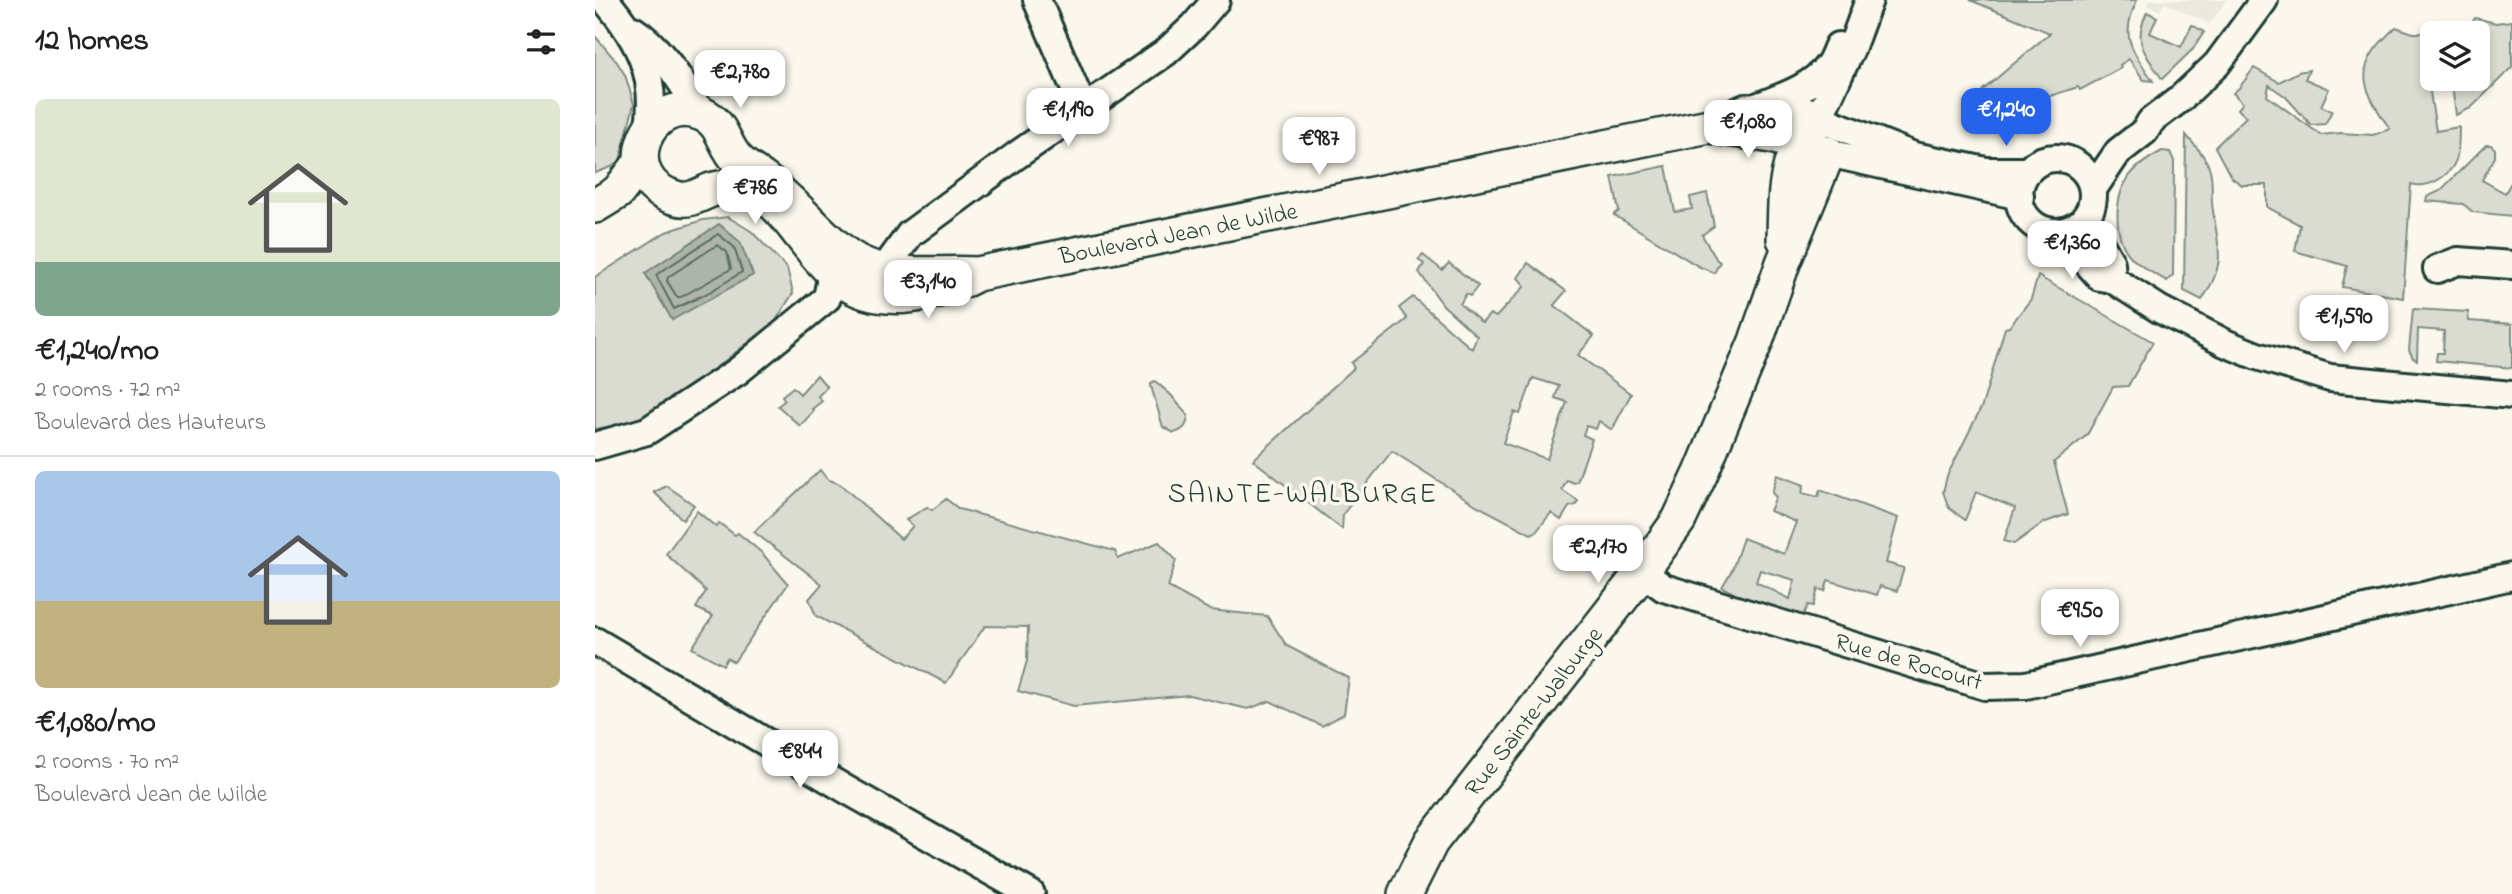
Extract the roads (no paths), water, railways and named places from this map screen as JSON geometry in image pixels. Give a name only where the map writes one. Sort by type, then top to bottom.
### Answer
[{"type":"main road","name":"Boulevard Jean de Wilde","points":[[855,277],[977,274],[1709,126],[1746,111],[1796,111],[1819,118]]},
{"type":"main road","points":[[675,112],[702,114],[714,122],[723,133],[729,160],[725,174],[713,189],[696,198],[680,200],[664,194],[647,174],[641,146],[648,130],[659,118],[675,112]]},
{"type":"main road","points":[[1814,149],[1819,118]]},
{"type":"main road","name":"Boulevard Jean de Wilde","points":[[1709,126],[1772,136],[1814,149]]},
{"type":"main road","name":"Boulevard Jean de Wilde","points":[[728,146],[736,159],[764,180],[849,256],[867,265],[855,277]]},
{"type":"main road","name":"Rue Sainte-Walburge","points":[[1405,894],[1431,842],[1642,572],[1679,520],[1756,341],[1783,263],[1787,179],[1814,149]]},
{"type":"main road","points":[[606,199],[647,174]]},
{"type":"main road","points":[[713,189],[740,188],[760,194],[855,277]]},
{"type":"street","points":[[605,0],[628,27],[647,39],[660,53],[702,114]]},
{"type":"street","points":[[1037,0],[1083,108]]},
{"type":"street","points":[[595,446],[647,431],[738,371],[827,298],[831,278],[855,277],[1083,108],[1166,52],[1194,26],[1216,0]]},
{"type":"street","points":[[1746,111],[1819,76],[1830,64],[1855,6],[1862,0]]},
{"type":"street","points":[[1869,0],[1846,61],[1819,118],[1914,156],[1986,171],[2023,184]]},
{"type":"street","points":[[2093,188],[2125,146],[2145,131],[2151,121],[2180,99],[2217,64],[2264,0]]},
{"type":"street","points":[[628,27],[647,73],[652,94],[648,130]]},
{"type":"street","points":[[2073,161],[2089,178],[2093,188],[2091,207],[2077,226],[2060,232],[2042,230],[2032,224],[2021,206],[2023,184],[2043,160],[2053,158],[2073,161],[2141,123],[2151,121]]},
{"type":"street","points":[[1814,149],[2023,184]]},
{"type":"street","points":[[2085,218],[2111,263],[2112,279]]},
{"type":"street","points":[[2060,232],[2100,277],[2112,279],[2159,309],[2235,348],[2307,372],[2357,381],[2512,396]]},
{"type":"street","points":[[2437,269],[2458,261],[2512,265]]},
{"type":"street","name":"Rue de Rocourt","points":[[1642,572],[1664,588],[1985,686],[2026,685],[2512,576]]},
{"type":"street","points":[[595,641],[846,790],[1031,894]]},
{"type":"water","points":[[719,224],[740,242],[753,275],[672,320],[645,273]]},
{"type":"district","name":"SAINTE-WALBURGE","points":[[1303,492]]}]
